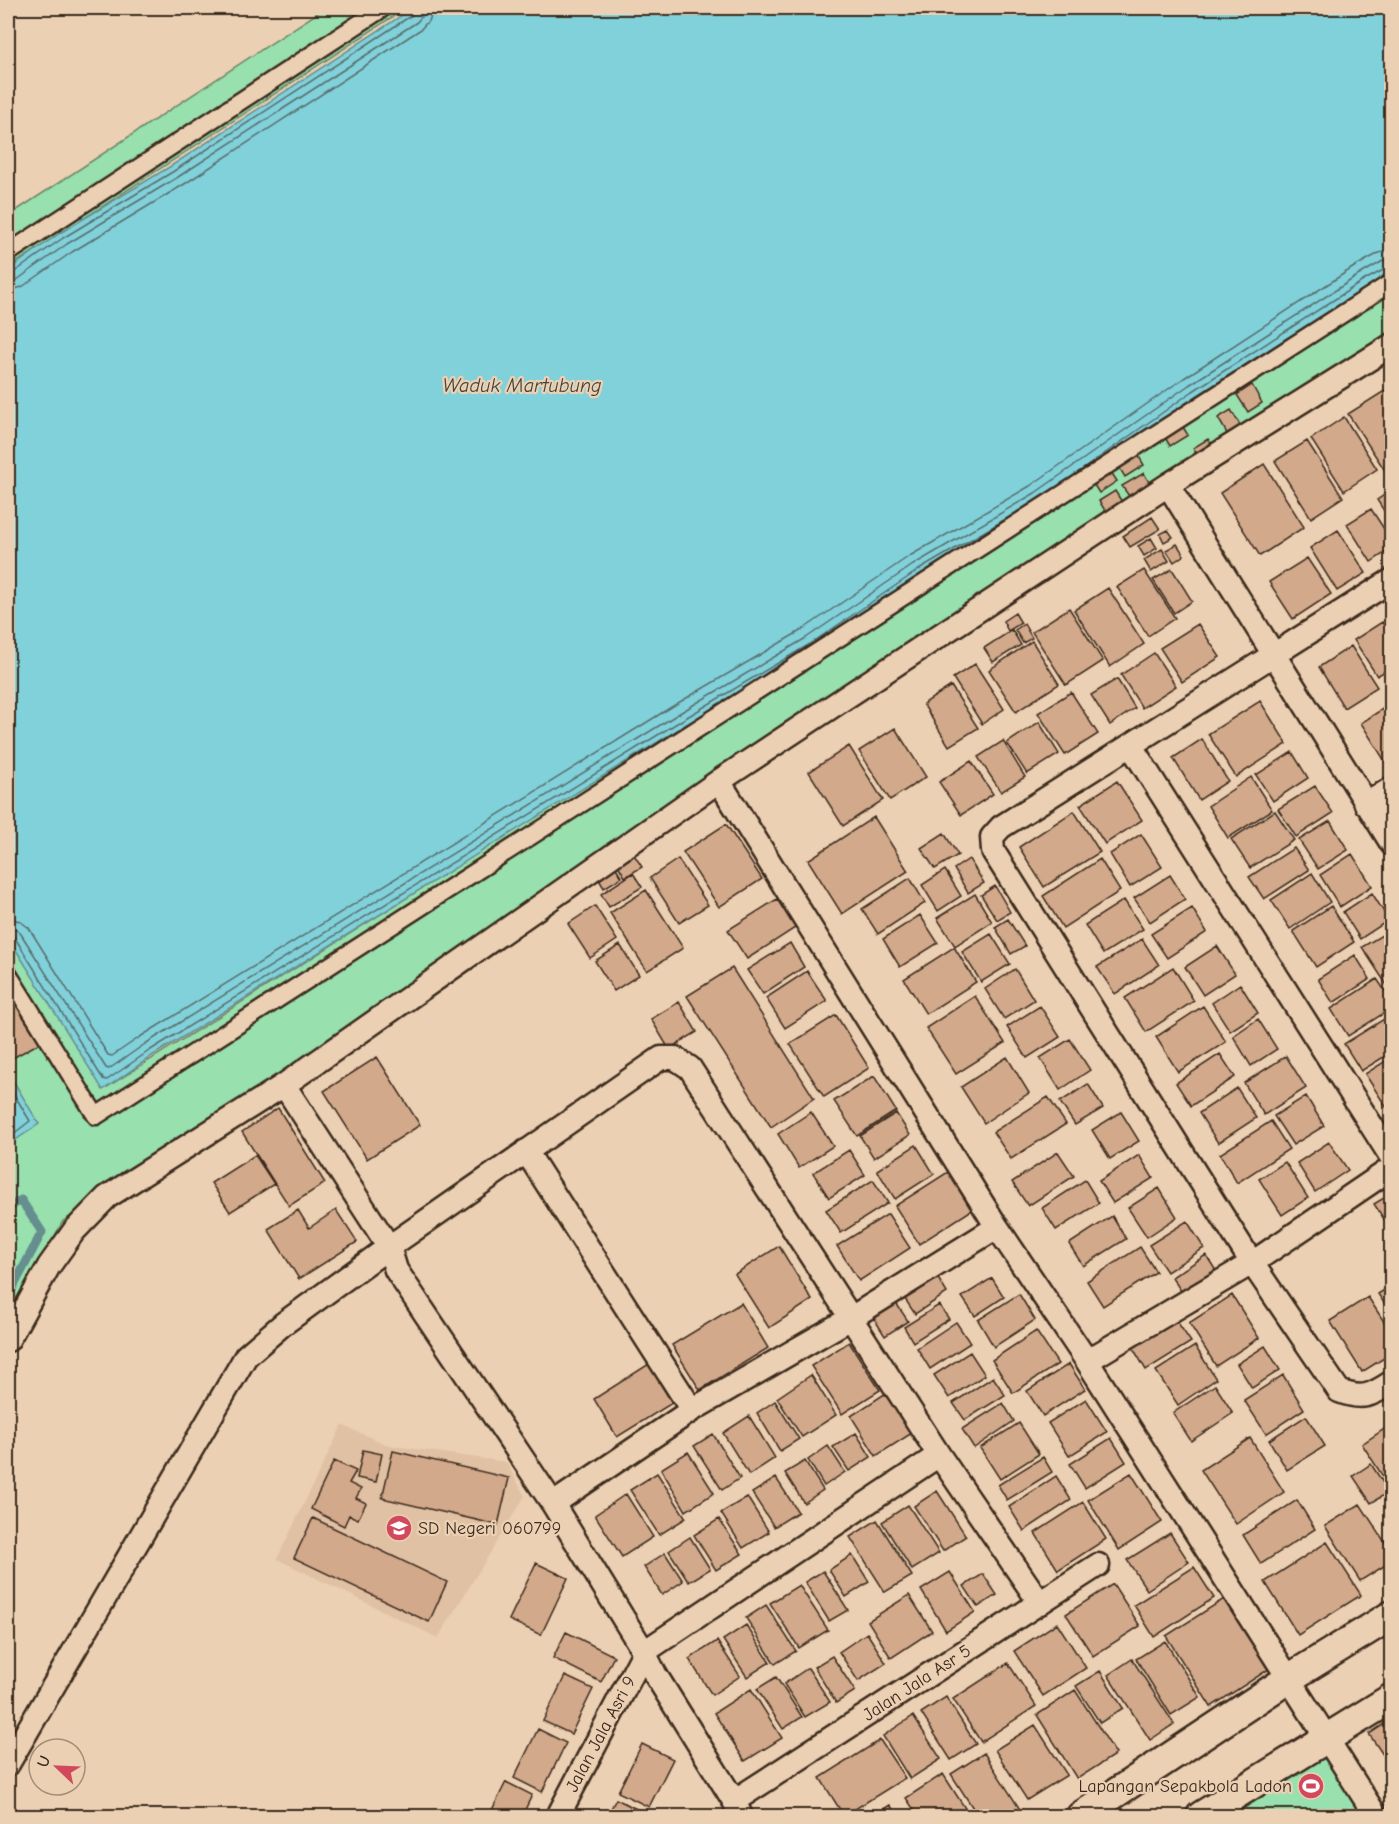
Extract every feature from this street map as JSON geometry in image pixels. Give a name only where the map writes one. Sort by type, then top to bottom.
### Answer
[{"type":"street","points":[[8,254],[383,8]]},
{"type":"street","points":[[8,974],[96,1116],[1392,282]]},
{"type":"street","points":[[8,1340],[48,1266],[74,1231],[107,1197],[284,1085],[719,781],[1168,485],[1392,345]]},
{"type":"street","points":[[1168,485],[1392,844]]},
{"type":"street","points":[[1392,580],[1001,827],[992,837],[993,851],[1252,1263],[1339,1391],[1353,1396],[1372,1395],[1392,1382]]},
{"type":"street","points":[[1131,746],[1392,1158]]},
{"type":"street","points":[[719,781],[997,1227],[1088,1361],[1376,1816]]},
{"type":"street","points":[[1366,804],[1392,788]]},
{"type":"street","points":[[8,1764],[246,1356],[283,1324],[389,1247],[661,1058],[675,1058],[690,1068],[939,1455],[1040,1603]]},
{"type":"street","points":[[284,1085],[389,1247],[396,1270],[553,1504],[645,1652],[655,1674],[737,1809]]},
{"type":"street","points":[[526,1152],[692,1410]]},
{"type":"street","points":[[1088,1361],[1252,1263],[1392,1168]]},
{"type":"street","points":[[553,1504],[692,1410],[850,1318],[997,1227]]},
{"type":"street","points":[[645,1652],[939,1455]]},
{"type":"street","name":"Jalan Jala Asr 5","points":[[737,1809],[1098,1565]]},
{"type":"street","points":[[1081,1816],[1288,1678],[1392,1615]]},
{"type":"street","name":"Jalan Jala Asri 9","points":[[558,1816],[645,1652]]},
{"type":"street","points":[[1202,1816],[1392,1698]]},
{"type":"shaded area","name":"SD Negeri 060799","points":[[342,1425],[388,1445],[506,1462],[525,1496],[438,1638],[277,1559]]},
{"type":"green space","points":[[325,8],[406,8],[8,268],[8,216]]},
{"type":"green space","points":[[1391,276],[1391,342],[141,1174],[63,1221],[8,1320],[8,936],[104,1089]]},
{"type":"green space","name":"Lapangan Sepakbola Ladon","points":[[1324,1756],[1362,1816],[1232,1816]]},
{"type":"water","name":"Waduk Martubung","points":[[413,8],[1391,8],[1391,272],[1196,396],[1042,505],[814,649],[685,725],[152,1056],[103,1090],[8,937],[8,270],[60,233],[171,166]]},
{"type":"water","points":[[8,1072],[39,1124],[8,1145]]},
{"type":"building","points":[[1252,385],[1262,403],[1248,412],[1237,395]]},
{"type":"building","points":[[1386,390],[1392,399],[1392,473],[1388,475],[1348,414]]},
{"type":"building","points":[[1231,410],[1245,433],[1232,442],[1218,418]]},
{"type":"building","points":[[1344,417],[1377,469],[1344,491],[1311,439]]},
{"type":"building","points":[[1181,424],[1188,435],[1170,446],[1163,434]]},
{"type":"building","points":[[1208,439],[1215,449],[1200,459],[1193,448]]},
{"type":"building","points":[[1307,441],[1343,497],[1311,518],[1275,461]]},
{"type":"building","points":[[1135,450],[1144,465],[1125,477],[1116,462]]},
{"type":"building","points":[[1264,464],[1304,527],[1260,556],[1220,493]]},
{"type":"building","points":[[1107,466],[1117,481],[1099,493],[1089,477]]},
{"type":"building","points":[[1144,473],[1151,486],[1131,499],[1122,486]]},
{"type":"building","points":[[1392,490],[1392,523],[1377,500]]},
{"type":"building","points":[[1115,491],[1122,502],[1106,512],[1099,501]]},
{"type":"building","points":[[1371,509],[1392,541],[1392,548],[1371,562],[1347,524]]},
{"type":"building","points":[[1152,517],[1160,529],[1130,547],[1123,536]]},
{"type":"building","points":[[1168,530],[1173,537],[1164,542],[1160,534]]},
{"type":"building","points":[[1338,530],[1366,573],[1337,591],[1310,548]]},
{"type":"building","points":[[1151,538],[1157,548],[1144,556],[1138,546]]},
{"type":"building","points":[[1177,544],[1184,555],[1174,562],[1166,550]]},
{"type":"building","points":[[1162,549],[1169,561],[1151,572],[1144,560]]},
{"type":"building","points":[[1307,558],[1331,594],[1293,619],[1269,582]]},
{"type":"building","points":[[1172,569],[1192,601],[1174,613],[1153,580]]},
{"type":"building","points":[[1144,570],[1175,618],[1148,636],[1117,587]]},
{"type":"building","points":[[1108,588],[1144,644],[1110,667],[1074,610]]},
{"type":"building","points":[[1069,608],[1103,661],[1066,685],[1032,632]]},
{"type":"building","points":[[1015,613],[1021,623],[1008,631],[1003,621]]},
{"type":"building","points":[[1382,622],[1392,636],[1392,667],[1377,676],[1354,640]]},
{"type":"building","points":[[1024,624],[1032,638],[1023,643],[1015,630]]},
{"type":"building","points":[[1198,624],[1220,657],[1182,682],[1160,648]]},
{"type":"building","points":[[1012,630],[1021,645],[993,662],[984,648]]},
{"type":"building","points":[[1032,641],[1059,684],[1016,712],[989,670]]},
{"type":"building","points":[[1351,646],[1377,687],[1344,708],[1319,667]]},
{"type":"building","points":[[1154,653],[1176,686],[1142,708],[1121,675]]},
{"type":"building","points":[[975,664],[1004,709],[982,724],[953,678]]},
{"type":"building","points":[[1117,679],[1135,708],[1110,725],[1091,695]]},
{"type":"building","points":[[951,686],[978,728],[949,746],[923,704]]},
{"type":"building","points":[[1071,692],[1098,734],[1065,755],[1038,713]]},
{"type":"building","points":[[1260,701],[1287,744],[1236,777],[1208,734]]},
{"type":"building","points":[[1387,706],[1392,713],[1392,763],[1388,766],[1361,723]]},
{"type":"building","points":[[1039,722],[1059,754],[1027,774],[1007,743]]},
{"type":"building","points":[[895,728],[926,777],[890,800],[859,751]]},
{"type":"building","points":[[1202,739],[1228,781],[1199,800],[1173,758]]},
{"type":"building","points":[[1003,741],[1025,777],[1001,792],[978,757]]},
{"type":"building","points":[[849,746],[883,800],[843,826],[809,772]]},
{"type":"building","points":[[1292,752],[1308,778],[1273,801],[1256,775]]},
{"type":"building","points":[[971,761],[993,794],[961,815],[939,782]]},
{"type":"building","points":[[1251,777],[1272,810],[1228,838],[1208,806]]},
{"type":"building","points":[[1117,781],[1142,820],[1105,844],[1080,805]]},
{"type":"building","points":[[1315,786],[1333,813],[1296,837],[1278,809]]},
{"type":"building","points":[[1074,811],[1100,852],[1044,887],[1019,847]]},
{"type":"building","points":[[1275,811],[1294,840],[1250,868],[1231,839]]},
{"type":"building","points":[[874,817],[908,871],[842,914],[808,860]]},
{"type":"building","points":[[1330,821],[1348,850],[1318,869],[1299,840]]},
{"type":"building","points":[[726,824],[762,879],[719,907],[683,852]]},
{"type":"building","points":[[944,833],[958,855],[935,869],[921,848]]},
{"type":"building","points":[[1141,834],[1162,867],[1130,887],[1110,854]]},
{"type":"building","points":[[1294,848],[1309,870],[1264,899],[1249,877]]},
{"type":"building","points":[[631,850],[642,867],[625,877],[615,860]]},
{"type":"building","points":[[1352,854],[1372,886],[1340,907],[1320,875]]},
{"type":"building","points":[[678,859],[708,905],[679,923],[650,878]]},
{"type":"building","points":[[969,859],[984,883],[968,893],[954,869]]},
{"type":"building","points":[[1100,859],[1120,891],[1063,928],[1043,896]]},
{"type":"building","points":[[613,863],[622,877],[604,888],[595,873]]},
{"type":"building","points":[[945,870],[961,896],[938,911],[922,885]]},
{"type":"building","points":[[633,873],[642,887],[609,907],[601,894]]},
{"type":"building","points":[[1312,873],[1330,902],[1290,929],[1271,900]]},
{"type":"building","points":[[1170,875],[1185,899],[1150,922],[1134,898]]},
{"type":"building","points":[[910,878],[925,903],[878,934],[862,909]]},
{"type":"building","points":[[995,886],[1010,912],[997,920],[981,895]]},
{"type":"building","points":[[646,890],[683,948],[647,971],[610,913]]},
{"type":"building","points":[[1372,893],[1389,920],[1360,939],[1343,912]]},
{"type":"building","points":[[975,894],[992,922],[955,946],[937,918]]},
{"type":"building","points":[[777,899],[795,928],[747,959],[728,930]]},
{"type":"building","points":[[1124,900],[1143,929],[1103,954],[1085,925]]},
{"type":"building","points":[[595,906],[617,940],[590,958],[568,924]]},
{"type":"building","points":[[1331,906],[1354,942],[1316,967],[1293,931]]},
{"type":"building","points":[[1192,908],[1207,932],[1167,958],[1151,934]]},
{"type":"building","points":[[920,915],[938,943],[900,967],[883,939]]},
{"type":"building","points":[[1008,919],[1025,946],[1011,954],[995,927]]},
{"type":"building","points":[[1392,929],[1392,993],[1362,947]]},
{"type":"building","points":[[991,934],[1010,964],[981,982],[962,952]]},
{"type":"building","points":[[1142,939],[1159,965],[1115,994],[1097,967]]},
{"type":"building","points":[[790,943],[804,967],[763,994],[747,970]]},
{"type":"building","points":[[620,945],[639,975],[614,991],[595,961]]},
{"type":"building","points":[[1217,946],[1235,974],[1203,995],[1185,967]]},
{"type":"building","points":[[954,947],[976,982],[926,1014],[904,979]]},
{"type":"building","points":[[1355,955],[1370,979],[1333,1003],[1318,979]]},
{"type":"building","points":[[1173,967],[1194,1001],[1146,1032],[1125,998]]},
{"type":"building","points":[[732,968],[814,1098],[771,1127],[687,996]]},
{"type":"building","points":[[1015,969],[1034,1000],[1004,1019],[985,989]]},
{"type":"building","points":[[807,971],[827,1001],[785,1028],[766,998]]},
{"type":"building","points":[[1377,979],[1392,1001],[1392,1008],[1348,1036],[1331,1009]]},
{"type":"building","points":[[8,981],[45,1040],[9,1060],[8,1056]]},
{"type":"building","points":[[1240,984],[1258,1013],[1230,1031],[1212,1003]]},
{"type":"building","points":[[975,996],[1005,1043],[956,1074],[926,1028]]},
{"type":"building","points":[[679,1002],[697,1032],[669,1049],[651,1019]]},
{"type":"building","points":[[1040,1006],[1060,1037],[1027,1058],[1007,1027]]},
{"type":"building","points":[[1203,1006],[1226,1042],[1178,1072],[1156,1037]]},
{"type":"building","points":[[1392,1014],[1392,1052],[1361,1071],[1344,1044]]},
{"type":"building","points":[[836,1015],[869,1068],[824,1097],[790,1044]]},
{"type":"building","points":[[1258,1019],[1277,1049],[1251,1066],[1233,1036]]},
{"type":"building","points":[[1070,1039],[1090,1070],[1060,1090],[1040,1058]]},
{"type":"building","points":[[1220,1054],[1235,1077],[1191,1106],[1176,1083]]},
{"type":"building","points":[[1286,1056],[1306,1088],[1264,1115],[1244,1083]]},
{"type":"building","points":[[377,1057],[420,1125],[367,1159],[324,1091]]},
{"type":"building","points":[[1007,1057],[1029,1093],[984,1123],[961,1087]]},
{"type":"building","points":[[1392,1057],[1392,1116],[1365,1074]]},
{"type":"building","points":[[874,1076],[896,1111],[857,1136],[834,1101]]},
{"type":"building","points":[[1088,1084],[1103,1108],[1075,1125],[1060,1102]]},
{"type":"building","points":[[1237,1088],[1256,1118],[1218,1143],[1199,1113]]},
{"type":"building","points":[[1306,1096],[1324,1126],[1293,1145],[1274,1116]]},
{"type":"building","points":[[1048,1097],[1066,1124],[1011,1159],[993,1132]]},
{"type":"building","points":[[278,1108],[325,1183],[289,1206],[242,1132]]},
{"type":"building","points":[[811,1112],[833,1146],[799,1168],[778,1134]]},
{"type":"building","points":[[1121,1112],[1139,1141],[1110,1159],[1092,1130]]},
{"type":"building","points":[[896,1113],[910,1135],[874,1158],[860,1136]]},
{"type":"building","points":[[1271,1121],[1289,1149],[1237,1183],[1220,1154]]},
{"type":"building","points":[[1329,1142],[1348,1170],[1315,1192],[1297,1163]]},
{"type":"building","points":[[916,1145],[934,1174],[895,1199],[877,1170]]},
{"type":"building","points":[[849,1150],[865,1175],[829,1198],[813,1173]]},
{"type":"building","points":[[1058,1152],[1074,1176],[1028,1206],[1012,1182]]},
{"type":"building","points":[[255,1155],[274,1184],[230,1212],[211,1183]]},
{"type":"building","points":[[1139,1155],[1153,1178],[1113,1203],[1099,1181]]},
{"type":"building","points":[[1285,1162],[1308,1198],[1282,1215],[1259,1179]]},
{"type":"building","points":[[948,1172],[972,1210],[919,1244],[895,1206]]},
{"type":"building","points":[[873,1180],[888,1203],[841,1233],[826,1210]]},
{"type":"building","points":[[1085,1180],[1099,1203],[1056,1230],[1042,1208]]},
{"type":"building","points":[[1159,1188],[1177,1217],[1147,1237],[1128,1208]]},
{"type":"building","points":[[1392,1193],[1392,1231],[1374,1204]]},
{"type":"building","points":[[298,1210],[309,1228],[336,1210],[357,1242],[299,1279],[268,1229]]},
{"type":"building","points":[[888,1214],[910,1248],[859,1281],[837,1246]]},
{"type":"building","points":[[1112,1216],[1126,1239],[1083,1266],[1069,1244]]},
{"type":"building","points":[[1187,1221],[1204,1248],[1167,1272],[1149,1245]]},
{"type":"building","points":[[779,1246],[812,1300],[769,1328],[735,1274]]},
{"type":"building","points":[[1140,1247],[1156,1272],[1103,1306],[1087,1281]]},
{"type":"building","points":[[1206,1255],[1218,1274],[1184,1296],[1172,1277]]},
{"type":"building","points":[[936,1275],[947,1293],[915,1314],[903,1296]]},
{"type":"building","points":[[992,1278],[1004,1297],[975,1316],[962,1297]]},
{"type":"building","points":[[1392,1285],[1392,1315],[1378,1294]]},
{"type":"building","points":[[1019,1294],[1035,1320],[994,1347],[978,1320]]},
{"type":"building","points":[[1232,1295],[1259,1338],[1216,1366],[1189,1323]]},
{"type":"building","points":[[1368,1297],[1392,1334],[1392,1353],[1362,1372],[1330,1321]]},
{"type":"building","points":[[741,1303],[768,1348],[700,1390],[672,1345]]},
{"type":"building","points":[[896,1303],[908,1321],[885,1336],[873,1317]]},
{"type":"building","points":[[939,1305],[949,1319],[913,1342],[904,1327]]},
{"type":"building","points":[[1176,1320],[1191,1342],[1146,1370],[1133,1348]]},
{"type":"building","points":[[956,1322],[970,1343],[930,1369],[917,1348]]},
{"type":"building","points":[[1036,1331],[1058,1364],[1013,1393],[992,1360]]},
{"type":"building","points":[[849,1342],[880,1390],[842,1414],[811,1366]]},
{"type":"building","points":[[1195,1346],[1216,1379],[1178,1405],[1156,1371]]},
{"type":"building","points":[[1265,1346],[1280,1370],[1252,1388],[1237,1364]]},
{"type":"building","points":[[970,1352],[985,1375],[949,1398],[934,1375]]},
{"type":"building","points":[[649,1364],[672,1403],[617,1437],[594,1399]]},
{"type":"building","points":[[1069,1364],[1085,1389],[1043,1416],[1027,1391]]},
{"type":"building","points":[[811,1375],[836,1415],[802,1437],[777,1398]]},
{"type":"building","points":[[1283,1375],[1304,1409],[1266,1434],[1244,1400]]},
{"type":"building","points":[[993,1377],[1005,1395],[965,1420],[953,1403]]},
{"type":"building","points":[[1215,1385],[1233,1413],[1191,1441],[1173,1413]]},
{"type":"building","points":[[886,1393],[912,1433],[876,1456],[851,1416]]},
{"type":"building","points":[[1086,1399],[1107,1432],[1069,1456],[1048,1423]]},
{"type":"building","points":[[775,1401],[799,1439],[780,1451],[757,1413]]},
{"type":"building","points":[[1003,1403],[1014,1421],[974,1448],[962,1429]]},
{"type":"building","points":[[749,1416],[775,1458],[749,1475],[723,1433]]},
{"type":"building","points":[[1306,1416],[1325,1446],[1287,1470],[1269,1440]]},
{"type":"building","points":[[1019,1423],[1039,1454],[1000,1479],[980,1448]]},
{"type":"building","points":[[1392,1424],[1392,1484],[1389,1486],[1362,1444]]},
{"type":"building","points":[[856,1433],[871,1457],[849,1471],[833,1447]]},
{"type":"building","points":[[713,1434],[740,1478],[722,1490],[694,1446]]},
{"type":"building","points":[[1111,1438],[1126,1462],[1085,1488],[1070,1464]]},
{"type":"building","points":[[1250,1438],[1284,1492],[1236,1524],[1201,1470]]},
{"type":"building","points":[[828,1446],[845,1472],[824,1486],[808,1460]]},
{"type":"building","points":[[363,1450],[382,1454],[376,1482],[357,1478]]},
{"type":"building","points":[[393,1451],[509,1478],[498,1525],[382,1498]]},
{"type":"building","points":[[688,1452],[714,1493],[686,1511],[661,1469]]},
{"type":"building","points":[[1043,1457],[1052,1472],[1007,1500],[998,1485]]},
{"type":"building","points":[[334,1461],[356,1471],[349,1483],[361,1489],[356,1498],[366,1503],[358,1519],[349,1515],[344,1526],[311,1509]]},
{"type":"building","points":[[805,1461],[823,1490],[804,1503],[785,1473]]},
{"type":"building","points":[[1371,1464],[1389,1492],[1371,1503],[1353,1476]]},
{"type":"building","points":[[657,1473],[686,1518],[659,1535],[630,1490]]},
{"type":"building","points":[[1131,1473],[1162,1522],[1119,1550],[1088,1500]]},
{"type":"building","points":[[1056,1476],[1071,1500],[1024,1531],[1009,1507]]},
{"type":"building","points":[[776,1478],[798,1512],[774,1527],[752,1493]]},
{"type":"building","points":[[937,1491],[966,1536],[943,1551],[914,1506]]},
{"type":"building","points":[[626,1494],[653,1537],[622,1557],[595,1515]]},
{"type":"building","points":[[747,1497],[769,1532],[743,1548],[721,1513]]},
{"type":"building","points":[[1297,1500],[1315,1529],[1261,1564],[1243,1535]]},
{"type":"building","points":[[1083,1502],[1106,1539],[1058,1570],[1035,1533]]},
{"type":"building","points":[[1360,1504],[1392,1553],[1392,1561],[1360,1581],[1325,1526]]},
{"type":"building","points":[[908,1505],[939,1553],[912,1570],[882,1522]]},
{"type":"building","points":[[313,1518],[447,1582],[429,1622],[294,1558]]},
{"type":"building","points":[[719,1519],[742,1554],[716,1570],[694,1535]]},
{"type":"building","points":[[877,1520],[912,1576],[885,1592],[850,1537]]},
{"type":"building","points":[[1170,1533],[1189,1562],[1147,1590],[1127,1560]]},
{"type":"building","points":[[690,1537],[710,1569],[689,1582],[669,1551]]},
{"type":"building","points":[[1327,1542],[1361,1595],[1298,1635],[1265,1582]]},
{"type":"building","points":[[665,1553],[683,1581],[662,1595],[644,1567]]},
{"type":"building","points":[[852,1555],[869,1582],[846,1597],[829,1570]]},
{"type":"building","points":[[536,1563],[568,1578],[541,1635],[509,1620]]},
{"type":"building","points":[[1194,1567],[1214,1598],[1154,1637],[1134,1605]]},
{"type":"building","points":[[823,1571],[848,1610],[829,1621],[805,1582]]},
{"type":"building","points":[[950,1572],[975,1612],[946,1631],[921,1590]]},
{"type":"building","points":[[983,1574],[997,1595],[978,1607],[964,1586]]},
{"type":"building","points":[[1113,1584],[1140,1626],[1093,1656],[1066,1614]]},
{"type":"building","points":[[799,1585],[828,1630],[799,1648],[770,1603]]},
{"type":"building","points":[[909,1595],[932,1631],[891,1658],[868,1621]]},
{"type":"building","points":[[1224,1599],[1269,1669],[1211,1707],[1166,1636]]},
{"type":"building","points":[[766,1605],[796,1651],[775,1664],[746,1618]]},
{"type":"building","points":[[1057,1623],[1086,1668],[1043,1696],[1014,1651]]},
{"type":"building","points":[[746,1625],[770,1662],[747,1677],[723,1640]]},
{"type":"building","points":[[566,1632],[614,1656],[601,1682],[553,1658]]},
{"type":"building","points":[[867,1633],[886,1663],[858,1681],[839,1652]]},
{"type":"building","points":[[717,1641],[740,1676],[712,1695],[689,1659]]},
{"type":"building","points":[[1165,1641],[1200,1697],[1171,1715],[1136,1659]]},
{"type":"building","points":[[832,1656],[855,1691],[836,1703],[814,1667]]},
{"type":"building","points":[[1132,1659],[1174,1724],[1150,1740],[1108,1675]]},
{"type":"building","points":[[1008,1663],[1036,1706],[981,1742],[953,1699]]},
{"type":"building","points":[[808,1668],[830,1702],[805,1717],[784,1684]]},
{"type":"building","points":[[1100,1671],[1123,1708],[1100,1723],[1076,1686]]},
{"type":"building","points":[[565,1676],[593,1689],[571,1734],[543,1721]]},
{"type":"building","points":[[776,1677],[802,1717],[783,1729],[757,1689]]},
{"type":"building","points":[[751,1689],[782,1738],[745,1761],[714,1713]]},
{"type":"building","points":[[1075,1690],[1116,1754],[1077,1779],[1037,1715]]},
{"type":"building","points":[[946,1697],[976,1744],[951,1760],[921,1713]]},
{"type":"building","points":[[913,1716],[941,1759],[910,1779],[883,1736]]},
{"type":"building","points":[[1392,1719],[1392,1768],[1369,1734]]},
{"type":"building","points":[[1035,1725],[1067,1775],[1027,1800],[995,1750]]},
{"type":"building","points":[[538,1729],[566,1743],[542,1792],[514,1778]]},
{"type":"building","points":[[880,1740],[905,1778],[844,1816],[820,1778]]},
{"type":"building","points":[[642,1744],[673,1759],[649,1807],[618,1792]]},
{"type":"building","points":[[984,1753],[1023,1814],[1020,1816],[978,1816],[951,1774]]},
{"type":"building","points":[[943,1774],[970,1816],[918,1816],[906,1798]]},
{"type":"building","points":[[506,1782],[532,1795],[522,1816],[489,1816]]},
{"type":"building","points":[[616,1799],[651,1816],[607,1816]]},
{"type":"building","points":[[890,1805],[898,1816],[872,1816]]},
{"type":"waterway","points":[[8,1208],[21,1200],[42,1232],[8,1297]]},
{"type":"place","name":"SD Negeri 060799","points":[[399,1528]]},
{"type":"place","name":"Lapangan Sepakbola Ladon","points":[[1311,1786]]}]
